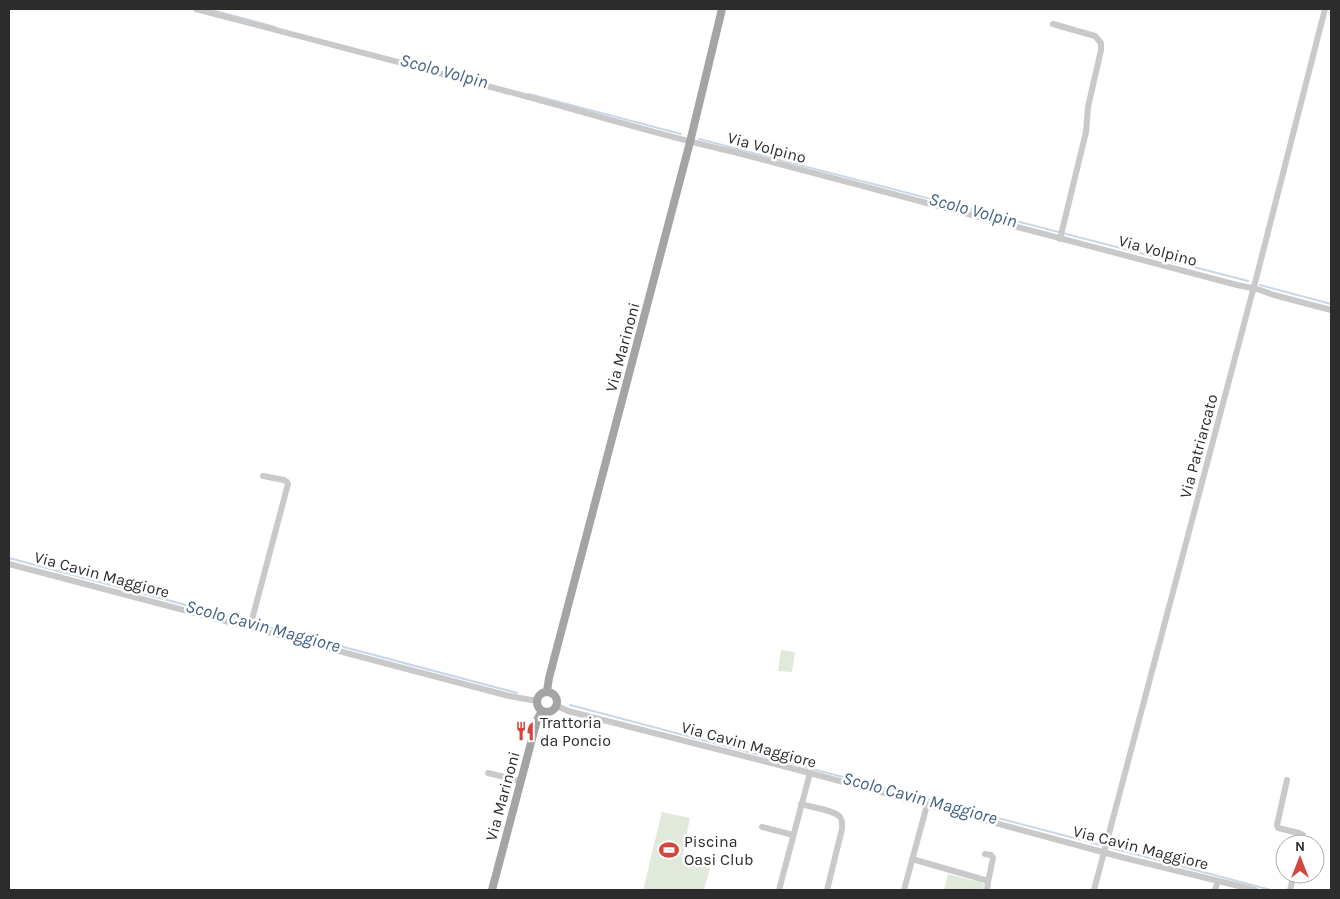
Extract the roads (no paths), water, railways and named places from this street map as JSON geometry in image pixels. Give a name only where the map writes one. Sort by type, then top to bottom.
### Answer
[{"type":"main road","name":"Via Marinoni","points":[[547,691],[690,142],[722,9]]},
{"type":"main road","points":[[547,691],[556,696],[558,701],[554,710],[549,712],[542,711],[537,701],[540,694],[547,691]]},
{"type":"main road","name":"Via Marinoni","points":[[492,890],[537,720],[542,711]]},
{"type":"street","name":"Via Volpino","points":[[196,9],[437,72],[690,142],[1061,235],[1331,310]]},
{"type":"street","name":"Via Patriarcato","points":[[1094,890],[1254,288],[1325,9]]},
{"type":"street","points":[[1053,24],[1095,36],[1101,43],[1102,50],[1088,107],[1086,132],[1061,235]]},
{"type":"street","points":[[252,623],[288,484],[284,480],[263,476]]},
{"type":"street","name":"Via Cavin Maggiore","points":[[9,564],[252,623],[515,698],[537,701]]},
{"type":"street","name":"Via Cavin Maggiore","points":[[556,706],[1255,890]]},
{"type":"street","points":[[488,773],[520,781]]},
{"type":"street","points":[[779,890],[810,774]]},
{"type":"street","points":[[1287,780],[1277,825],[1278,828],[1302,834]]},
{"type":"street","points":[[801,804],[833,813],[839,816],[842,822],[842,829],[827,890]]},
{"type":"street","points":[[904,890],[927,805]]},
{"type":"street","points":[[762,827],[793,835]]},
{"type":"street","points":[[985,854],[991,855],[993,858],[987,890]]},
{"type":"street","points":[[912,859],[988,882]]},
{"type":"street","points":[[1215,890],[1218,881]]},
{"type":"waterway","name":"Scolo Volpin","points":[[208,9],[275,27]]},
{"type":"waterway","name":"Scolo Volpin","points":[[529,94],[681,134]]},
{"type":"waterway","name":"Scolo Volpin","points":[[699,139],[1248,281]]},
{"type":"waterway","name":"Scolo Volpin","points":[[1260,285],[1331,304]]},
{"type":"waterway","name":"Scolo Cavin Maggiore","points":[[9,558],[517,693]]},
{"type":"waterway","name":"Scolo Cavin Maggiore","points":[[570,705],[1271,890]]},
{"type":"place","name":"Trattoria da Poncio","points":[[525,731]]},
{"type":"place","name":"Piscina Oasi Club","points":[[669,850]]}]
